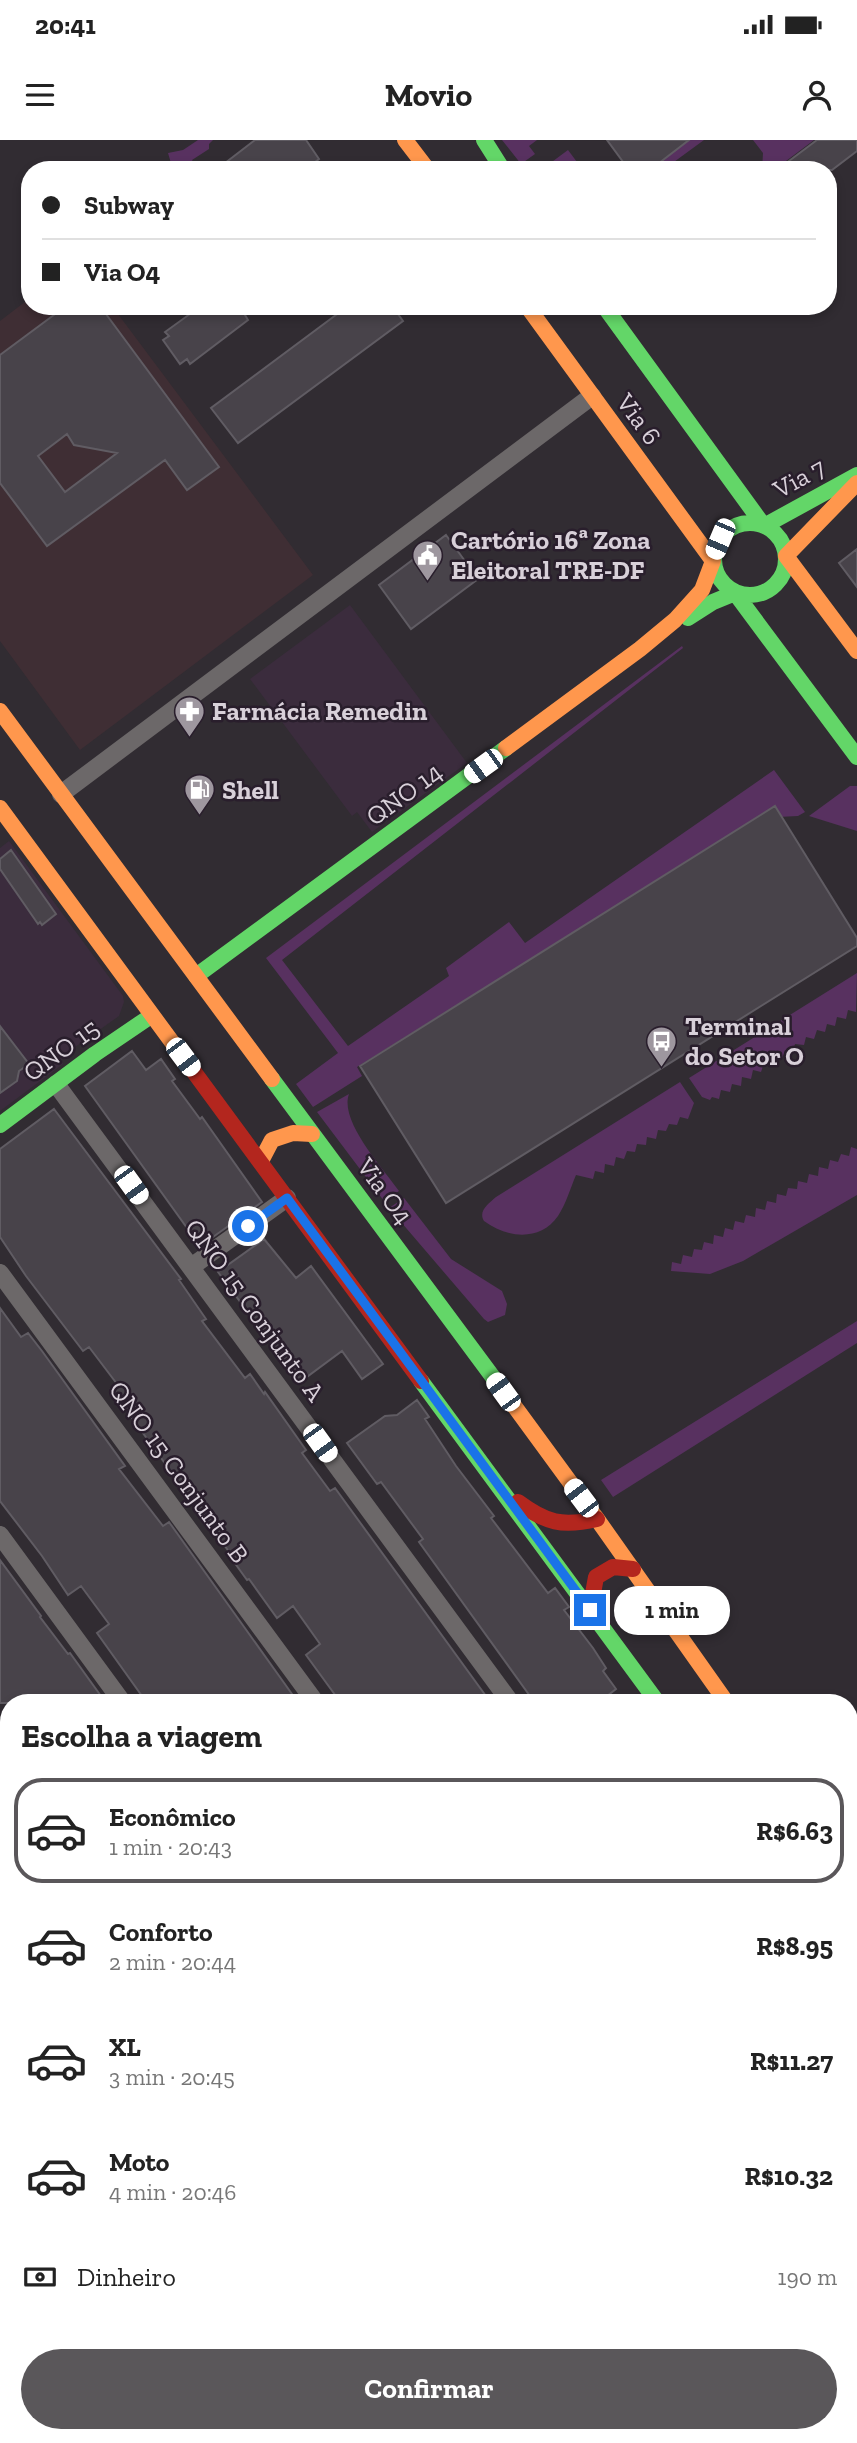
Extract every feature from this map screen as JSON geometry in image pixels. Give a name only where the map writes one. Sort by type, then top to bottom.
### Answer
[{"type":"main road","points":[[405,140],[421,161]]},
{"type":"main road","points":[[424,140],[439,161]]},
{"type":"main road","points":[[484,140],[497,161]]},
{"type":"main road","name":"Via 6","points":[[534,315],[713,561]]},
{"type":"main road","name":"Via 6","points":[[611,315],[765,526]]},
{"type":"main road","name":"Via 7","points":[[765,526],[857,475]]},
{"type":"main road","name":"Via 7","points":[[786,556],[857,483]]},
{"type":"main road","points":[[735,593],[747,596],[760,594],[771,589],[780,580],[785,568],[783,544],[775,533],[765,526],[746,523],[730,528],[720,539],[713,561],[716,574],[724,585],[735,593],[857,757]]},
{"type":"main road","points":[[786,556],[857,651]]},
{"type":"main road","name":"QNO 14","points":[[640,649],[696,601],[708,581],[713,561]]},
{"type":"main road","name":"QNO 14","points":[[195,976],[640,649],[713,602],[735,593]]},
{"type":"main road","name":"Via O4","points":[[0,711],[597,1519],[721,1694]]},
{"type":"main road","points":[[2,817],[261,1161],[651,1694]]},
{"type":"main road","name":"QNO 15","points":[[0,1125],[151,1016]]},
{"type":"main road","points":[[261,1161],[272,1140],[293,1133],[312,1134]]},
{"type":"main road","points":[[501,1489],[535,1515],[555,1524],[575,1525],[597,1519]]},
{"type":"main road","points":[[590,1610],[596,1577],[606,1569],[620,1566],[633,1569]]},
{"type":"street","points":[[61,794],[592,396]]},
{"type":"street","name":"QNO 15 Conjunto A","points":[[56,1084],[505,1694]]},
{"type":"street","points":[[191,1267],[287,1198]]},
{"type":"street","name":"QNO 15 Conjunto B","points":[[0,1273],[309,1694]]},
{"type":"street","points":[[0,1535],[116,1694]]},
{"type":"shaded area","points":[[198,140],[213,140],[209,149],[192,161],[170,161],[168,153],[183,150]]},
{"type":"shaded area","points":[[502,140],[537,140],[529,146],[535,154],[525,161],[519,161]]},
{"type":"shaded area","points":[[689,140],[704,140],[675,161],[661,161]]},
{"type":"shaded area","points":[[753,140],[814,140],[786,161],[763,161],[763,153]]},
{"type":"shaded area","points":[[568,150],[576,161],[553,161]]},
{"type":"shaded area","points":[[21,305],[21,315],[119,315],[313,575],[80,750],[0,641],[0,321]]},
{"type":"shaded area","points":[[350,605],[467,763],[372,832],[357,812],[352,816],[250,679]]},
{"type":"shaded area","points":[[682,646],[683,648],[282,960],[348,1046],[449,976],[446,968],[509,922],[525,943],[774,770],[805,812],[798,816],[778,817],[772,809],[357,1067],[362,1076],[313,1107],[296,1084],[338,1053],[266,958]]},
{"type":"shaded area","points":[[850,786],[857,786],[857,831],[809,816]]},
{"type":"shaded area","points":[[9,841],[123,996],[124,1002],[119,1016],[61,1057],[63,1064],[0,1111],[0,848]]},
{"type":"shaded area","points":[[857,973],[856,1012],[848,1010],[846,1019],[837,1017],[835,1026],[827,1024],[825,1032],[817,1030],[814,1039],[806,1037],[804,1045],[795,1044],[793,1052],[785,1050],[782,1059],[774,1057],[772,1065],[764,1063],[761,1072],[753,1070],[751,1079],[742,1077],[741,1086],[732,1084],[730,1092],[721,1090],[719,1099],[702,1097],[689,1078]]},
{"type":"shaded area","points":[[680,1082],[694,1103],[688,1119],[680,1117],[677,1125],[669,1124],[666,1131],[658,1130],[656,1139],[647,1137],[646,1145],[637,1144],[635,1152],[627,1151],[624,1159],[616,1157],[614,1166],[605,1164],[604,1173],[595,1171],[593,1179],[576,1175],[558,1216],[551,1224],[542,1230],[523,1235],[503,1231],[484,1221],[483,1211],[496,1197]]},
{"type":"shaded area","points":[[349,1094],[350,1117],[356,1130],[399,1191],[384,1201],[317,1112]]},
{"type":"shaded area","points":[[851,1147],[857,1149],[857,1195],[743,1261],[710,1274],[671,1271],[672,1262],[681,1264],[683,1255],[692,1257],[694,1249],[702,1250],[704,1242],[713,1244],[714,1235],[723,1237],[725,1228],[733,1230],[735,1221],[744,1223],[746,1215],[755,1217],[756,1208],[765,1210],[767,1201],[776,1203],[777,1194],[786,1196],[788,1188],[797,1189],[798,1181],[807,1183],[809,1174],[818,1176],[819,1167],[828,1169],[830,1160],[838,1162],[841,1154],[849,1156]]},
{"type":"shaded area","points":[[404,1198],[451,1259],[502,1291],[507,1304],[505,1315],[488,1322],[484,1319],[389,1208]]},
{"type":"shaded area","points":[[857,1321],[857,1343],[613,1497],[601,1480]]},
{"type":"building","points":[[255,140],[306,140],[319,159],[316,161],[228,161]]},
{"type":"building","points":[[607,140],[689,140],[662,161],[622,161]]},
{"type":"building","points":[[817,140],[857,140],[857,151],[837,166],[837,161],[789,161]]},
{"type":"building","points":[[54,315],[107,315],[219,467],[187,490],[165,460],[47,546],[0,483],[0,355]],"holes":[[[67,434],[74,445],[117,453],[65,492],[38,456]]]},
{"type":"building","points":[[189,315],[245,315],[248,320],[190,364],[187,359],[180,364],[163,340],[169,336],[165,332]]},
{"type":"building","points":[[336,315],[399,315],[403,321],[238,443],[211,408]]},
{"type":"building","name":"Cartório 16ª Zona Eleitoral TRE-DF","points":[[446,535],[478,579],[411,629],[379,585]]},
{"type":"building","points":[[857,549],[857,587],[839,563]]},
{"type":"building","points":[[775,806],[857,938],[857,946],[446,1203],[360,1066]]},
{"type":"building","points":[[11,850],[56,914],[42,925],[40,922],[38,924],[0,869],[0,859]]},
{"type":"building","points":[[0,1026],[29,1064],[19,1071],[17,1081],[0,1093]]},
{"type":"building","points":[[132,1051],[146,1070],[161,1059],[175,1079],[172,1081],[200,1119],[202,1117],[262,1202],[206,1242],[200,1235],[195,1239],[85,1086]]},
{"type":"building","points":[[54,1109],[181,1279],[179,1280],[206,1319],[202,1321],[245,1378],[250,1374],[264,1394],[265,1392],[306,1450],[302,1453],[330,1491],[335,1488],[484,1694],[334,1694],[306,1655],[320,1644],[293,1606],[277,1618],[111,1389],[117,1384],[89,1347],[83,1351],[0,1237],[0,1149]]},
{"type":"building","points":[[264,1239],[296,1278],[311,1266],[383,1364],[362,1379],[342,1351],[300,1382],[218,1272]]},
{"type":"building","points":[[0,1308],[21,1337],[28,1333],[42,1351],[125,1466],[119,1469],[163,1526],[169,1522],[292,1694],[141,1694],[97,1633],[109,1624],[81,1586],[68,1595],[0,1501]]},
{"type":"building","points":[[417,1400],[429,1417],[425,1419],[456,1466],[494,1516],[491,1518],[548,1593],[555,1588],[569,1607],[564,1610],[593,1648],[606,1668],[603,1671],[616,1689],[610,1694],[529,1694],[419,1542],[423,1539],[381,1482],[377,1484],[347,1443],[385,1416],[397,1415]]},
{"type":"building","points":[[0,1560],[100,1694],[0,1694]]},
{"type":"traffic: fast","points":[[484,140],[497,161]]},
{"type":"traffic: fast","points":[[611,315],[764,526],[857,475]]},
{"type":"traffic: fast","points":[[743,523],[757,523],[776,533],[786,552],[786,559],[786,566],[776,585],[757,595],[743,595],[724,585],[714,566],[714,552],[724,533],[743,523]]},
{"type":"traffic: fast","points":[[688,618],[713,602],[735,593],[857,757]]},
{"type":"traffic: fast","points":[[196,976],[506,748]]},
{"type":"traffic: fast","points":[[0,1125],[151,1016]]},
{"type":"traffic: fast","points":[[272,1079],[512,1403]]},
{"type":"traffic: fast","points":[[421,1381],[651,1694]]},
{"type":"traffic: slow","points":[[405,140],[421,161]]},
{"type":"traffic: slow","points":[[506,748],[675,620],[702,590],[713,561],[534,315]]},
{"type":"traffic: slow","points":[[857,483],[786,556],[857,651]]},
{"type":"traffic: slow","points":[[0,711],[272,1079]]},
{"type":"traffic: slow","points":[[0,808],[183,1057]]},
{"type":"traffic: slow","points":[[261,1161],[272,1140],[293,1133],[312,1134]]},
{"type":"traffic: slow","points":[[512,1403],[721,1694]]},
{"type":"traffic: jam","points":[[183,1057],[421,1381]]},
{"type":"traffic: jam","points":[[518,1502],[537,1515],[564,1523],[597,1519]]},
{"type":"traffic: jam","points":[[590,1610],[596,1577],[613,1567],[633,1569]]},
{"type":"place","name":"Cartório 16ª Zona Eleitoral TRE-DF","points":[[428,582]]},
{"type":"place","name":"Farmácia Remedin","points":[[189,738]]},
{"type":"place","name":"Shell","points":[[199,817]]},
{"type":"place","name":"Terminal do Setor O","points":[[662,1068]]},
{"type":"route","points":[[248,1226],[287,1198],[590,1610]]}]
